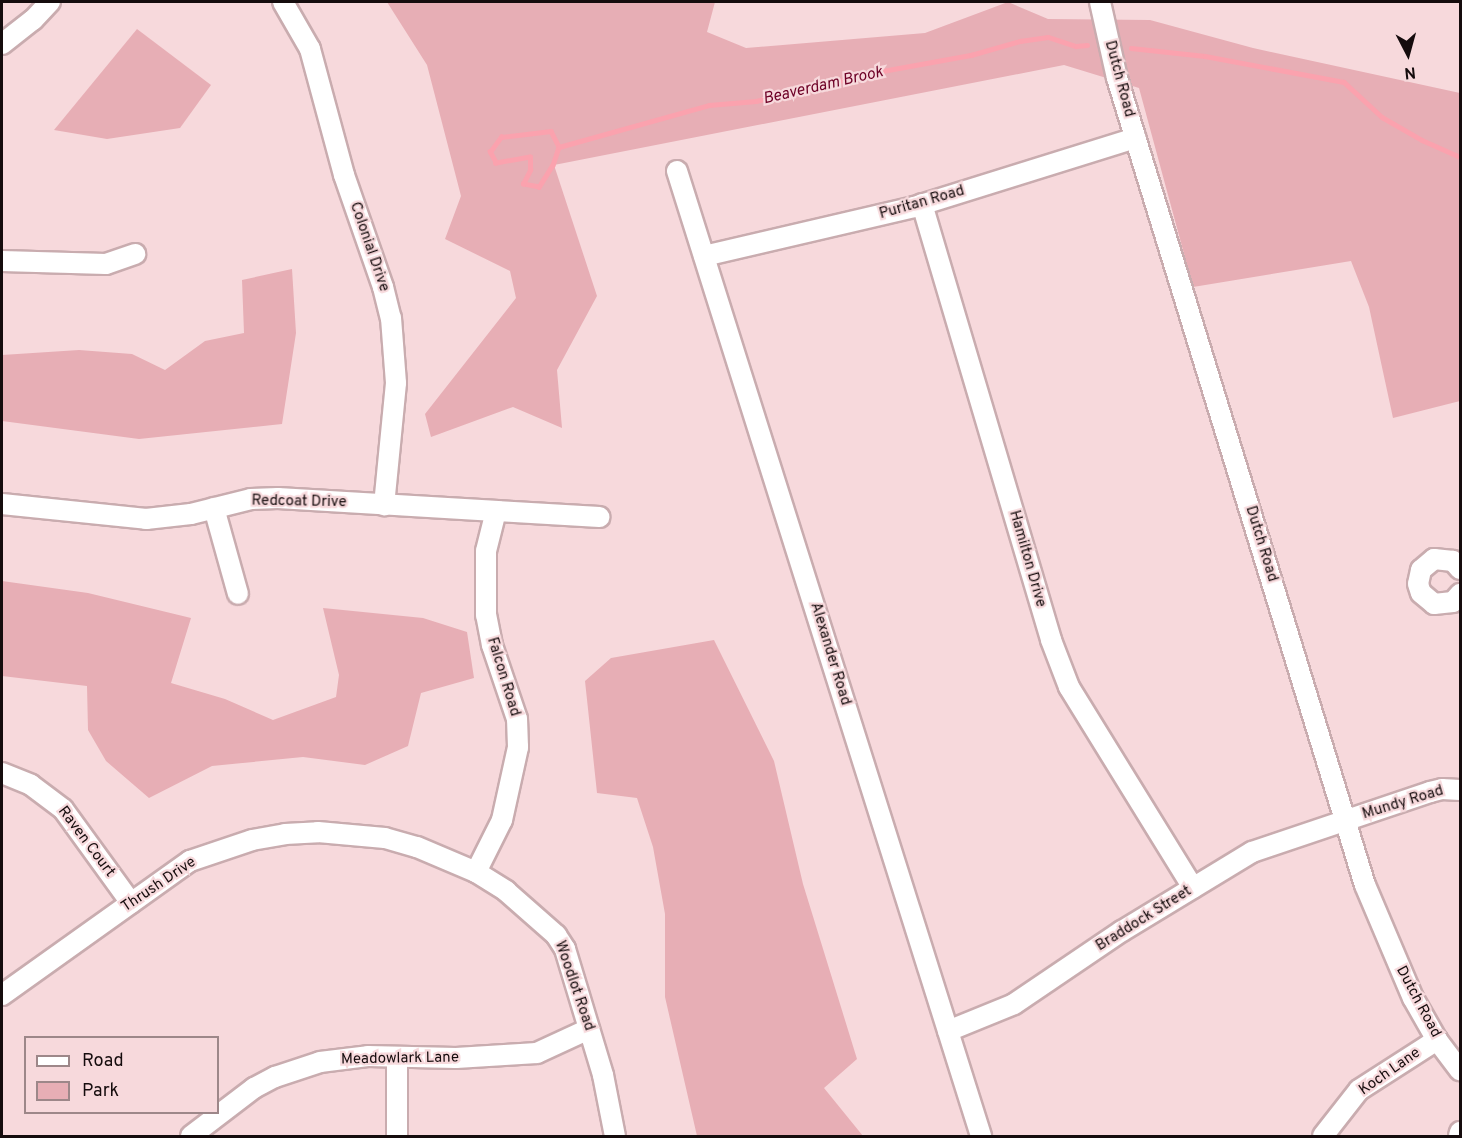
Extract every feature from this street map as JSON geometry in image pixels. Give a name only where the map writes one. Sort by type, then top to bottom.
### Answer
[{"type":"street","points":[[2,44],[33,20],[50,2]]},
{"type":"street","name":"Colonial Drive","points":[[283,2],[310,49],[344,175],[383,286],[391,318],[396,383],[384,505]]},
{"type":"street","name":"Dutch Road","points":[[1100,2],[1117,78],[1135,138],[1365,885],[1413,998],[1437,1040],[1461,1070]]},
{"type":"street","name":"Puritan Road","points":[[704,256],[922,204],[1135,138]]},
{"type":"street","name":"Alexander Road","points":[[677,171],[981,1137]]},
{"type":"street","name":"Hamilton Drive","points":[[922,204],[1051,640],[1069,687],[1192,888]]},
{"type":"street","points":[[2,261],[106,264],[135,254]]},
{"type":"street","name":"Redcoat Drive","points":[[2,504],[146,519],[168,518],[251,499],[278,498],[599,517]]},
{"type":"street","points":[[214,508],[238,594]]},
{"type":"street","name":"Falcon Road","points":[[476,872],[502,820],[518,747],[517,718],[492,645],[486,615],[486,551],[496,511]]},
{"type":"street","points":[[1461,569],[1453,561],[1434,559],[1421,570],[1418,579],[1421,593],[1434,604],[1453,602],[1461,594]]},
{"type":"street","name":"Raven Court","points":[[2,774],[31,785],[63,809],[131,903]]},
{"type":"street","name":"Mundy Road","points":[[1346,820],[1430,792],[1461,790]]},
{"type":"street","name":"Braddock Street","points":[[948,1031],[1014,1004],[1122,931],[1252,852],[1346,820]]},
{"type":"street","name":"Thrush Drive","points":[[2,995],[190,861],[252,840],[285,834],[318,832],[385,838],[428,850],[476,872]]},
{"type":"street","name":"Woodlot Road","points":[[476,872],[515,897],[556,934],[565,949],[603,1075],[615,1137]]},
{"type":"street","name":"Meadowlark Lane","points":[[191,1137],[254,1088],[297,1068],[344,1058],[456,1058],[537,1053],[589,1029]]},
{"type":"street","name":"Koch Lane","points":[[1323,1137],[1359,1090],[1437,1040]]},
{"type":"street","points":[[396,1058],[397,1137]]},
{"type":"street","points":[[1459,1137],[1461,1132]]},
{"type":"green space","points":[[387,2],[715,2],[707,32],[746,48],[925,33],[1008,2],[1048,19],[1150,20],[1253,48],[1460,93],[1460,401],[1393,418],[1369,307],[1351,261],[1193,287],[1139,88],[1064,65],[554,165],[597,296],[557,370],[562,428],[513,407],[431,437],[425,414],[516,298],[510,271],[445,239],[461,196],[427,65]]},
{"type":"green space","points":[[137,29],[211,85],[180,128],[107,139],[54,130]]},
{"type":"green space","points":[[292,269],[296,333],[282,424],[139,439],[2,421],[2,355],[79,350],[132,354],[165,370],[205,341],[244,333],[242,280]]},
{"type":"green space","points":[[2,581],[88,593],[191,618],[171,683],[225,699],[273,720],[336,697],[339,675],[323,608],[423,618],[467,632],[474,678],[421,693],[408,746],[365,765],[303,757],[212,766],[149,798],[106,761],[88,730],[87,686],[2,676]]},
{"type":"green space","points":[[714,640],[774,761],[803,884],[857,1059],[824,1088],[863,1136],[697,1136],[665,997],[665,914],[653,847],[637,798],[597,793],[585,681],[611,658]]},
{"type":"waterway","name":"Beaverdam Brook","points":[[559,147],[709,105],[756,101],[877,72],[971,55],[1020,41],[1048,37],[1076,46],[1087,45]]},
{"type":"waterway","name":"Beaverdam Brook","points":[[1131,48],[1205,56],[1344,82],[1382,117],[1422,140],[1460,157]]},
{"type":"waterway","points":[[551,131],[559,147],[553,165],[539,187],[523,184],[530,170],[530,157],[496,163],[490,152],[501,137],[551,131]]}]
